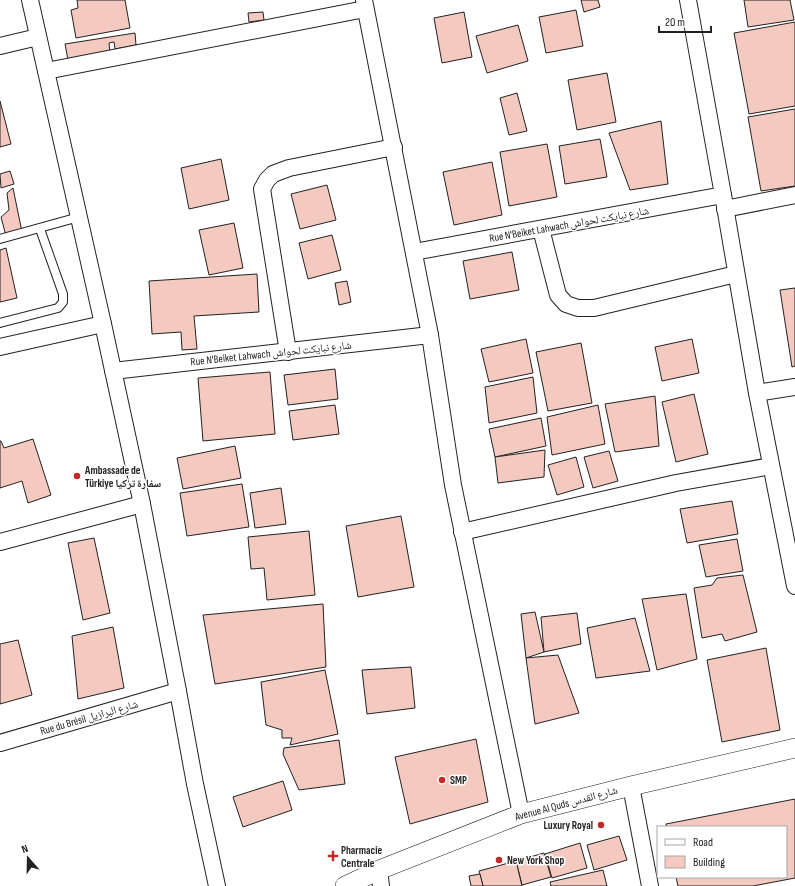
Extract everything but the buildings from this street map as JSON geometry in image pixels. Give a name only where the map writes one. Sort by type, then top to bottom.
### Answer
[{"type":"street","points":[[30,0],[142,504],[195,784],[217,886]]},
{"type":"street","points":[[688,0],[756,393],[795,586]]},
{"type":"street","points":[[46,71],[365,5],[430,335],[452,486],[521,814]]},
{"type":"street","points":[[0,46],[38,37]]},
{"type":"street","points":[[288,352],[262,188],[266,180],[273,174],[289,168],[394,147]]},
{"type":"street","name":"Rue N'Beiket Lahwach شارع نبايكت لحواش","points":[[414,252],[541,229],[724,202],[795,195]]},
{"type":"street","points":[[541,229],[558,295],[566,304],[578,308],[594,308],[736,274]]},
{"type":"street","points":[[0,347],[103,324]]},
{"type":"street","name":"Rue N'Beiket Lahwach شارع نبايكت لحواش","points":[[113,371],[430,335]]},
{"type":"street","points":[[756,393],[795,387]]},
{"type":"street","points":[[462,532],[676,483],[771,466]]},
{"type":"street","points":[[0,542],[142,504]]},
{"type":"street","name":"Rue du Brésil شارع البرازيل","points":[[0,743],[178,691]]},
{"type":"street","name":"Avenue Al Quds شارع القدس","points":[[345,886],[380,878],[521,814],[631,786],[795,748]]},
{"type":"street","points":[[631,786],[650,886]]},
{"type":"lane","points":[[0,239],[79,217]]},
{"type":"lane","points":[[0,324],[58,308],[63,302],[62,294],[40,229]]},
{"type":"place","name":"Ambassade de Türkiye سفارة تركيا","points":[[77,476]]},
{"type":"place","name":"SMP","points":[[442,780]]},
{"type":"place","name":"Luxury Royal","points":[[601,825]]},
{"type":"place","name":"Pharmacie Centrale","points":[[333,856]]},
{"type":"place","name":"New York Shop","points":[[499,860]]}]
